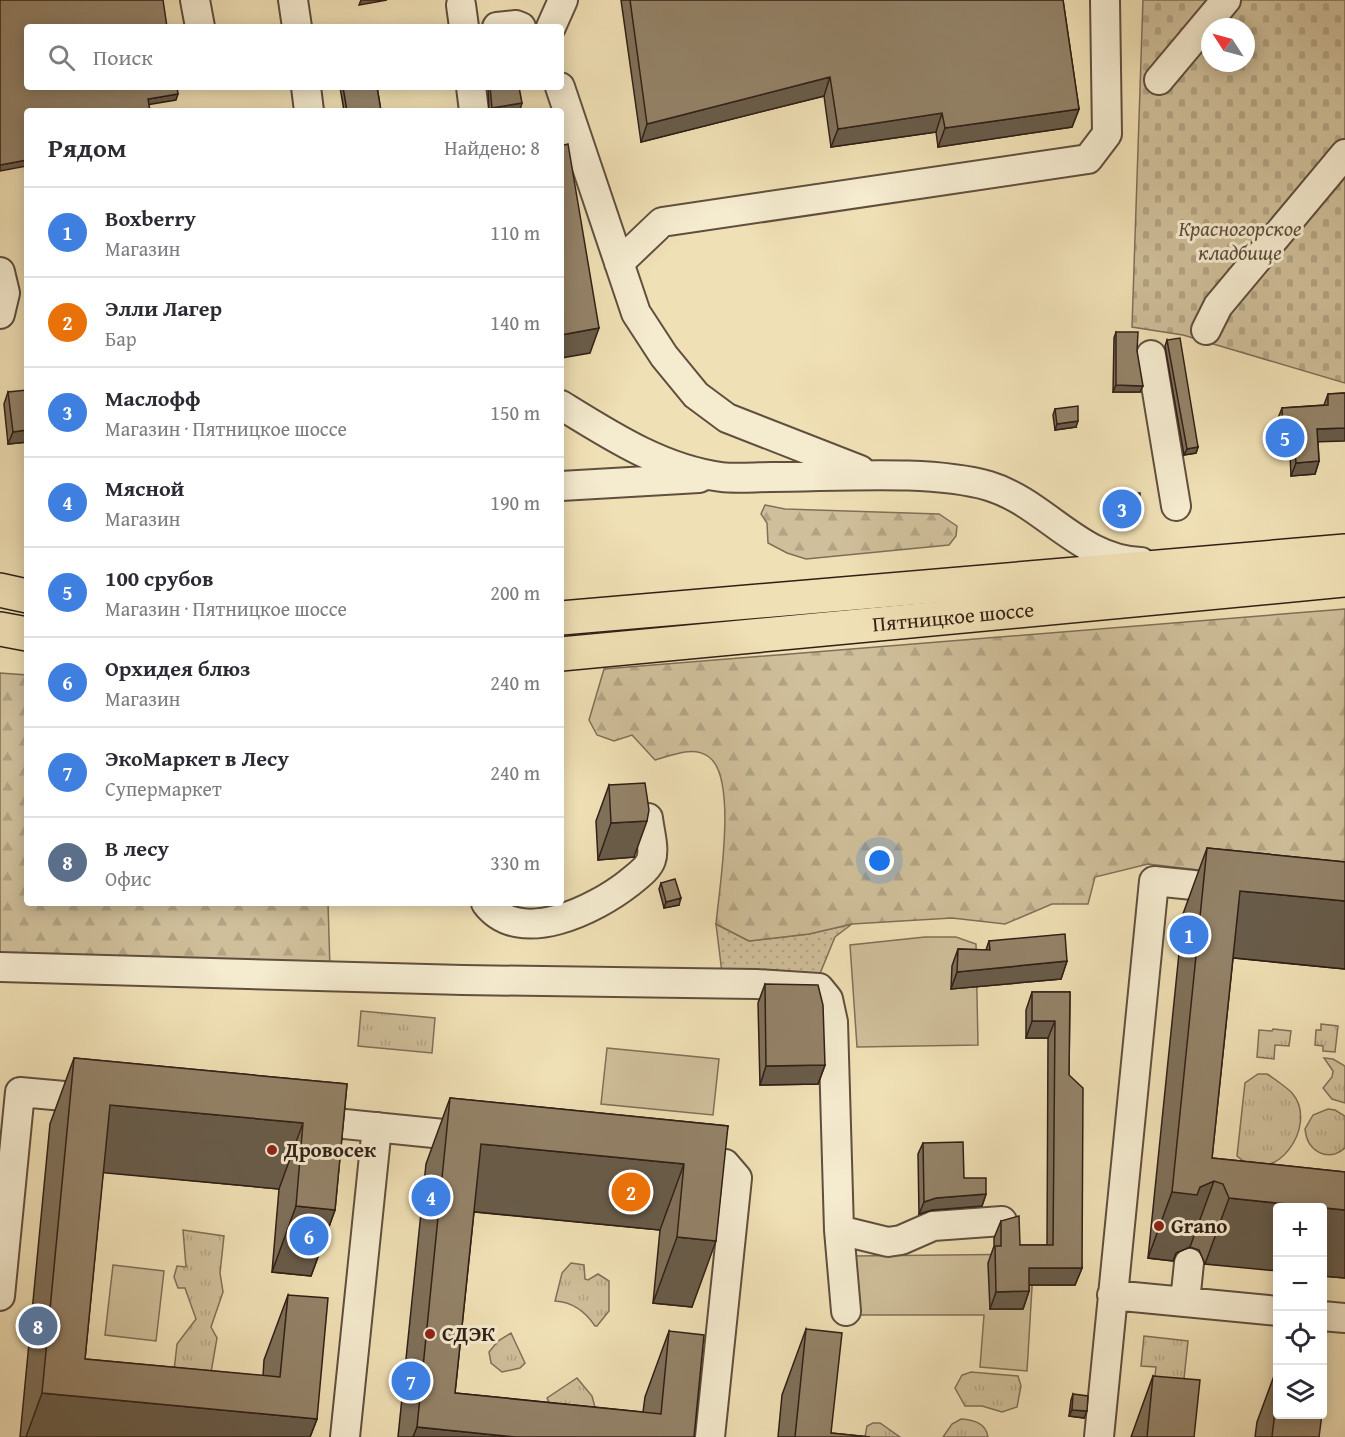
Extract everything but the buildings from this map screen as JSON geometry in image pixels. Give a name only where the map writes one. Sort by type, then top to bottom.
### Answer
[{"type":"main road","name":"Пятницкое шоссе","points":[[564,618],[1345,551]]},
{"type":"main road","name":"Пятницкое шоссе","points":[[564,654],[1345,580]]},
{"type":"main road","points":[[0,590],[24,595]]},
{"type":"main road","points":[[0,629],[24,633]]},
{"type":"street","points":[[195,0],[199,24]]},
{"type":"street","points":[[293,0],[297,24]]},
{"type":"street","points":[[552,24],[563,0]]},
{"type":"street","points":[[619,263],[662,222],[1088,159],[1107,134],[1105,0]]},
{"type":"street","points":[[1159,80],[1226,0]]},
{"type":"street","points":[[306,90],[309,108]]},
{"type":"street","points":[[471,90],[474,108]]},
{"type":"street","points":[[561,90],[636,313],[664,356],[696,395],[727,418],[879,477]]},
{"type":"street","points":[[1206,330],[1218,306],[1345,154]]},
{"type":"street","points":[[0,261],[24,273]]},
{"type":"street","points":[[0,272],[5,293],[0,316]]},
{"type":"street","points":[[0,316],[24,299]]},
{"type":"street","points":[[1151,355],[1176,506]]},
{"type":"street","points":[[564,407],[628,447],[680,467],[722,477]]},
{"type":"street","points":[[564,486],[722,477],[944,478],[988,486],[1017,497],[1091,550],[1111,558],[1207,564]]},
{"type":"street","points":[[490,906],[504,918],[554,922],[580,913],[611,897],[641,873],[651,859],[648,818]]},
{"type":"street","points":[[1099,1437],[1154,881],[1255,891]]},
{"type":"street","points":[[0,966],[463,980],[756,984],[819,988],[828,999],[833,1022],[839,1230],[846,1311]]},
{"type":"street","points":[[0,1296],[20,1092],[120,1102]]},
{"type":"street","points":[[274,1117],[505,1141]]},
{"type":"street","points":[[345,1437],[377,1127]]},
{"type":"street","points":[[656,1157],[725,1164],[737,1178],[710,1437]]},
{"type":"street","points":[[839,1230],[888,1242],[901,1240],[933,1226],[1002,1221]]},
{"type":"street","points":[[1185,1302],[1189,1263]]},
{"type":"street","points":[[1112,1295],[1273,1311]]},
{"type":"street","points":[[1327,1316],[1345,1318]]},
{"type":"street","points":[[688,1360],[717,1364]]},
{"type":"green space","name":"Красногорское кладбище","points":[[1143,0],[1345,0],[1345,383],[1183,335],[1132,327]]},
{"type":"green space","points":[[765,505],[785,509],[939,514],[957,526],[956,536],[949,545],[806,559],[787,553],[768,543],[767,523],[761,514]]},
{"type":"green space","points":[[1345,609],[1345,887],[1148,864],[1095,877],[1088,904],[1052,904],[1005,924],[952,918],[852,924],[809,934],[749,941],[716,924],[723,862],[725,810],[723,787],[718,769],[709,757],[696,752],[682,752],[655,760],[632,735],[614,741],[597,735],[589,720],[604,669]]},
{"type":"green space","points":[[0,673],[24,675],[24,906],[328,906],[330,969],[0,956]]},
{"type":"green space","points":[[716,924],[749,941],[809,934],[852,924],[835,937],[819,976],[722,973]]},
{"type":"green space","points":[[925,937],[956,937],[976,944],[978,1045],[857,1047],[850,945]]},
{"type":"green space","points":[[361,1011],[435,1018],[432,1053],[358,1046]]},
{"type":"green space","points":[[1321,1024],[1338,1026],[1335,1052],[1323,1051],[1323,1046],[1315,1045],[1316,1030],[1321,1030]]},
{"type":"green space","points":[[1273,1029],[1291,1031],[1289,1046],[1275,1045],[1274,1059],[1257,1057],[1259,1030],[1272,1031]]},
{"type":"green space","points":[[607,1048],[719,1059],[713,1115],[601,1104]]},
{"type":"green space","points":[[1324,1058],[1333,1059],[1345,1066],[1345,1103],[1332,1099],[1323,1088],[1332,1077],[1333,1071]]},
{"type":"green space","points":[[1258,1074],[1267,1074],[1292,1093],[1299,1106],[1300,1121],[1297,1136],[1289,1150],[1278,1160],[1265,1165],[1251,1165],[1237,1156],[1245,1083]]},
{"type":"green space","points":[[1328,1109],[1345,1116],[1345,1148],[1338,1152],[1325,1154],[1314,1149],[1305,1129],[1313,1115]]},
{"type":"green space","points":[[183,1230],[224,1236],[220,1273],[223,1292],[211,1327],[217,1338],[209,1384],[172,1389],[177,1344],[196,1319],[185,1288],[178,1288],[174,1277],[177,1266],[186,1267]]},
{"type":"green space","points":[[1034,1254],[1027,1371],[980,1367],[984,1315],[854,1315],[852,1256]]},
{"type":"green space","points":[[571,1263],[584,1265],[585,1279],[588,1280],[598,1274],[609,1281],[609,1311],[597,1326],[578,1308],[555,1301],[562,1273]]},
{"type":"green space","points":[[113,1265],[164,1271],[156,1341],[105,1335]]},
{"type":"green space","points":[[511,1333],[525,1363],[520,1368],[502,1372],[491,1363],[489,1352],[498,1341]]},
{"type":"green space","points":[[1144,1336],[1188,1341],[1183,1388],[1154,1385],[1156,1367],[1141,1366]]},
{"type":"green space","points":[[971,1372],[1018,1376],[1021,1386],[1017,1407],[1002,1412],[982,1406],[965,1406],[955,1388],[962,1375]]},
{"type":"green space","points":[[577,1378],[592,1396],[596,1411],[552,1409],[547,1398]]},
{"type":"green space","points":[[961,1419],[982,1425],[988,1437],[943,1437],[952,1424]]},
{"type":"green space","points":[[880,1423],[900,1437],[865,1437],[867,1426]]},
{"type":"place","name":"100 срубов","points":[[1285,438]]},
{"type":"place","name":"Маслофф","points":[[1122,509]]},
{"type":"place","name":"Boxberry","points":[[1189,935]]},
{"type":"place","name":"Дровосек","points":[[272,1150]]},
{"type":"place","name":"Элли Лагер","points":[[631,1192]]},
{"type":"place","name":"Мясной","points":[[431,1197]]},
{"type":"place","name":"Grano","points":[[1159,1226]]},
{"type":"place","name":"Орхидея блюз","points":[[309,1236]]},
{"type":"place","name":"В лесу","points":[[38,1326]]},
{"type":"place","name":"СДЭК","points":[[430,1334]]},
{"type":"place","name":"ЭкоМаркет в Лесу","points":[[411,1381]]}]
